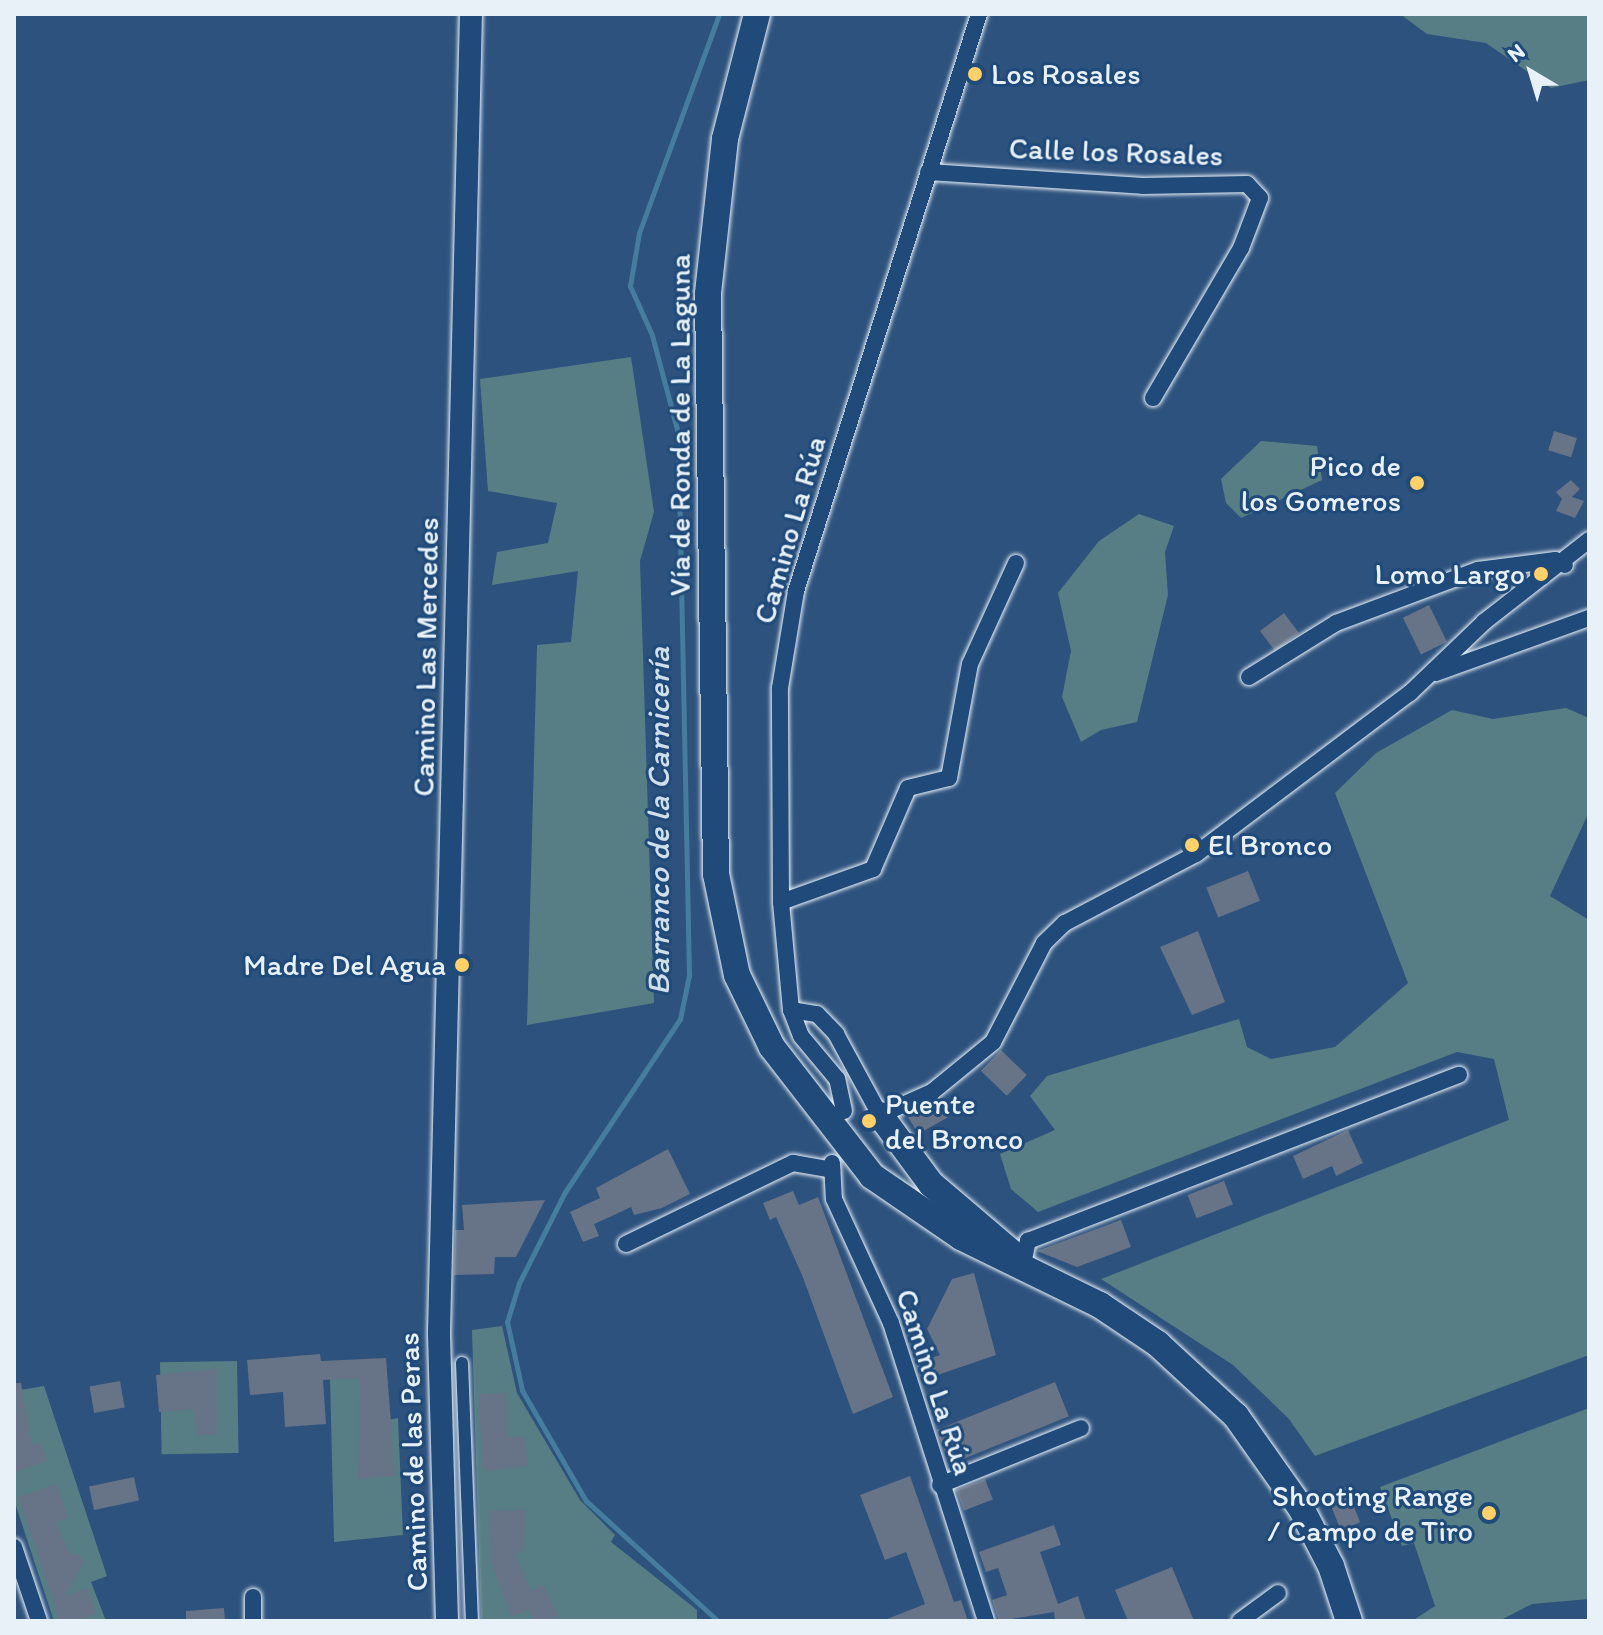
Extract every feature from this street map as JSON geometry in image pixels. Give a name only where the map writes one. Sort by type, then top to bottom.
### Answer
[{"type":"main road","name":"Camino Las Mercedes","points":[[439,1302],[471,14]]},
{"type":"main road","name":"Vía de Ronda de La Laguna","points":[[757,14],[725,139],[708,294],[716,874],[723,923],[753,1012],[834,1135],[910,1208],[1023,1264],[1158,1344],[1236,1416],[1301,1508],[1331,1566],[1349,1621]]},
{"type":"main road","points":[[880,1115],[931,1184],[1023,1264]]},
{"type":"main road","name":"Camino de las Peras","points":[[439,1302],[447,1621]]},
{"type":"street","name":"Camino La Rúa","points":[[844,1111],[837,1079],[801,1036],[791,1010],[781,902],[780,688],[796,591],[979,14]]},
{"type":"street","name":"Calle los Rosales","points":[[928,172],[1143,186],[1247,184],[1260,198],[1241,248],[1153,398]]},
{"type":"street","points":[[791,1010],[817,1014],[836,1034],[880,1115],[932,1092],[993,1042],[1044,943],[1065,923],[1196,854],[1427,677],[1484,622],[1565,565],[1589,540]]},
{"type":"street","points":[[1249,677],[1336,623],[1478,570],[1555,560],[1565,565]]},
{"type":"street","points":[[781,902],[873,869],[908,788],[949,778],[970,664],[1016,563]]},
{"type":"street","points":[[1427,677],[1589,618]]},
{"type":"street","points":[[1023,1264],[1028,1241],[1459,1075]]},
{"type":"street","name":"Camino La Rúa","points":[[626,1244],[793,1163],[832,1166],[834,1199],[891,1323],[940,1485],[986,1621]]},
{"type":"street","points":[[462,1363],[472,1621]]},
{"type":"street","points":[[940,1485],[1081,1428]]},
{"type":"street","points":[[14,1547],[39,1621]]},
{"type":"street","points":[[1240,1621],[1278,1593]]},
{"type":"street","points":[[253,1597],[253,1621]]},
{"type":"street","points":[[14,1603],[32,1600]]},
{"type":"green space","points":[[1400,14],[1589,14],[1589,80],[1551,88],[1486,43],[1427,34]]},
{"type":"green space","points":[[631,357],[654,512],[640,561],[654,1003],[527,1025],[537,645],[571,642],[578,571],[492,585],[497,552],[548,543],[557,503],[488,491],[480,379]]},
{"type":"green space","points":[[1261,441],[1317,446],[1322,480],[1241,518],[1226,503],[1221,479]]},
{"type":"green space","points":[[1139,514],[1174,526],[1165,552],[1168,595],[1137,722],[1101,730],[1081,742],[1062,697],[1071,651],[1058,593],[1099,541]]},
{"type":"green space","points":[[1566,708],[1589,718],[1589,812],[1550,896],[1589,920],[1589,1355],[1315,1456],[1289,1419],[1233,1365],[1101,1279],[1509,1120],[1494,1059],[1457,1052],[1038,1212],[1011,1189],[1000,1154],[1055,1130],[1030,1096],[1047,1076],[1239,1019],[1247,1047],[1271,1059],[1335,1047],[1408,983],[1335,793],[1376,753],[1452,710],[1493,719]]},
{"type":"green space","points":[[502,1326],[517,1393],[580,1500],[615,1535],[611,1542],[697,1610],[697,1621],[481,1621],[472,1330]]},
{"type":"green space","points":[[237,1361],[239,1453],[162,1454],[160,1362]]},
{"type":"green space","points":[[330,1378],[360,1378],[388,1420],[398,1418],[403,1535],[334,1542]]},
{"type":"green space","points":[[44,1386],[107,1576],[91,1582],[106,1621],[54,1621],[14,1500],[14,1391]]},
{"type":"green space","name":"Shooting Range / Campo de Tiro","points":[[1589,1408],[1589,1599],[1532,1604],[1499,1621],[1412,1621],[1435,1606],[1414,1543],[1402,1546],[1380,1487]]},
{"type":"building","points":[[1554,431],[1577,438],[1571,457],[1548,450]]},
{"type":"building","points":[[1571,480],[1580,489],[1572,497],[1584,501],[1575,518],[1556,511],[1562,499],[1556,492]]},
{"type":"building","points":[[1429,605],[1447,642],[1421,655],[1403,618]]},
{"type":"building","points":[[1284,613],[1299,633],[1275,651],[1260,631]]},
{"type":"building","points":[[1248,871],[1260,901],[1218,918],[1206,888]]},
{"type":"building","points":[[1198,931],[1225,1002],[1192,1015],[1160,947]]},
{"type":"building","points":[[1001,1050],[1027,1075],[1007,1096],[981,1071]]},
{"type":"building","points":[[941,1100],[952,1115],[918,1134],[907,1115]]},
{"type":"building","points":[[1348,1130],[1363,1163],[1336,1176],[1332,1166],[1303,1179],[1293,1156]]},
{"type":"building","points":[[668,1149],[690,1194],[662,1208],[634,1215],[631,1207],[594,1224],[599,1236],[583,1242],[570,1212],[600,1198],[596,1188]]},
{"type":"building","points":[[1224,1181],[1233,1204],[1197,1218],[1188,1195]]},
{"type":"building","points":[[793,1191],[799,1205],[818,1197],[893,1397],[853,1414],[802,1275],[776,1217],[770,1220],[763,1203]]},
{"type":"building","points":[[545,1200],[516,1257],[495,1257],[494,1274],[454,1275],[455,1230],[464,1230],[462,1205]]},
{"type":"building","points":[[1121,1220],[1131,1247],[1077,1267],[1037,1251]]},
{"type":"building","points":[[974,1273],[996,1355],[923,1380],[916,1364],[940,1355],[927,1329],[952,1279]]},
{"type":"building","points":[[320,1354],[321,1361],[386,1358],[395,1476],[358,1479],[360,1378],[323,1380],[326,1424],[285,1427],[283,1392],[250,1395],[247,1360]]},
{"type":"building","points":[[217,1369],[217,1434],[197,1436],[194,1409],[159,1412],[156,1375]]},
{"type":"building","points":[[120,1381],[125,1408],[94,1413],[89,1386]]},
{"type":"building","points":[[1055,1382],[1069,1416],[950,1464],[936,1430]]},
{"type":"building","points":[[14,1383],[21,1383],[32,1445],[40,1442],[47,1460],[14,1473]]},
{"type":"building","points":[[506,1393],[507,1437],[525,1437],[528,1466],[488,1471],[482,1467],[479,1394]]},
{"type":"building","points":[[910,1476],[954,1602],[961,1600],[968,1621],[882,1621],[925,1604],[906,1552],[885,1560],[860,1495]]},
{"type":"building","points":[[134,1477],[139,1500],[94,1510],[89,1487]]},
{"type":"building","points":[[985,1479],[993,1500],[964,1511],[956,1490]]},
{"type":"building","points":[[57,1484],[68,1518],[55,1522],[70,1554],[79,1554],[84,1563],[65,1596],[88,1588],[96,1614],[73,1621],[60,1621],[19,1497]]},
{"type":"building","points":[[1346,1487],[1360,1522],[1341,1530],[1327,1495]]},
{"type":"building","points":[[525,1510],[524,1550],[515,1554],[531,1591],[544,1585],[560,1621],[534,1621],[529,1610],[511,1617],[491,1561],[489,1511]]},
{"type":"building","points":[[1054,1525],[1061,1545],[1040,1552],[1058,1604],[1078,1596],[1086,1621],[1055,1621],[1054,1612],[999,1621],[992,1600],[1007,1595],[998,1568],[986,1572],[979,1552]]},
{"type":"building","points":[[1172,1567],[1194,1621],[1128,1621],[1115,1590]]},
{"type":"building","points":[[224,1608],[225,1621],[186,1621],[186,1611]]},
{"type":"waterway","name":"Barranco de la Carnicería","points":[[718,1621],[586,1501],[522,1390],[507,1322],[519,1283],[565,1192],[680,1019],[689,975],[678,433],[652,335],[630,286],[639,233],[719,14]]},
{"type":"place","name":"Los Rosales","points":[[975,74]]},
{"type":"place","name":"Pico de los Gomeros","points":[[1417,483]]},
{"type":"place","name":"Lomo Largo","points":[[1541,574]]},
{"type":"place","name":"El Bronco","points":[[1192,845]]},
{"type":"place","name":"Madre Del Agua","points":[[462,965]]},
{"type":"place","name":"Puente del Bronco","points":[[869,1121]]},
{"type":"place","name":"Shooting Range / Campo de Tiro","points":[[1489,1513]]}]
